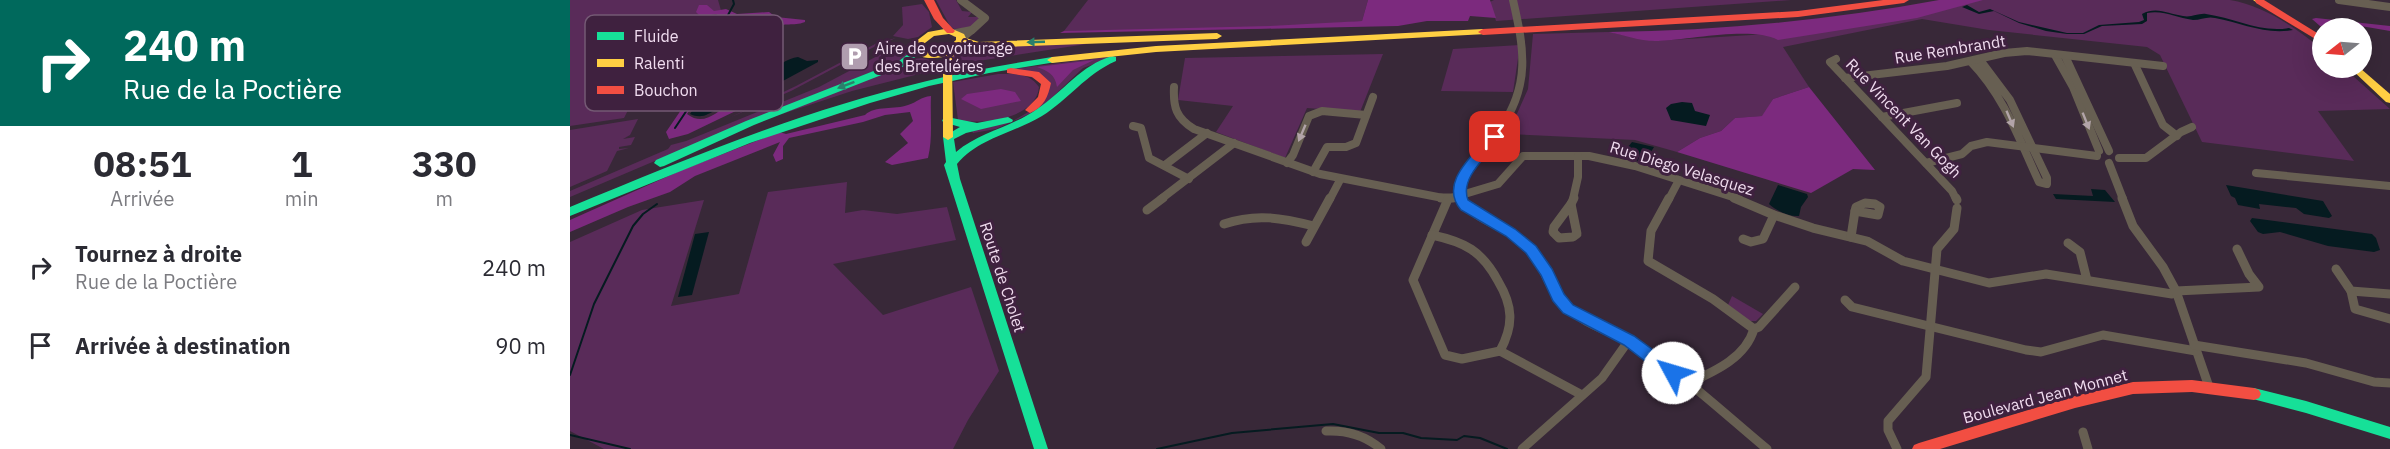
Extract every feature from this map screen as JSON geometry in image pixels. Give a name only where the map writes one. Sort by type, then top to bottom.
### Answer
[{"type":"main road","points":[[929,0],[939,19],[957,36]]},
{"type":"main road","points":[[1528,26],[1764,10],[1864,0]]},
{"type":"main road","points":[[570,204],[719,141],[784,118],[853,96],[940,73],[1014,58],[1087,48],[1262,37],[1798,14],[1904,0]]},
{"type":"main road","points":[[2258,0],[2273,3],[2312,32]]},
{"type":"main road","points":[[783,110],[903,63],[916,51],[919,41],[933,33],[938,27],[939,19]]},
{"type":"main road","points":[[570,212],[767,131],[873,97],[957,76],[1051,59],[1180,48],[1503,27]]},
{"type":"main road","points":[[933,33],[957,36],[978,45],[1201,36],[1262,37]]},
{"type":"main road","points":[[916,51],[943,58],[957,36]]},
{"type":"main road","points":[[948,137],[1014,126],[1039,114],[1081,73],[1092,66],[1114,58],[1180,48]]},
{"type":"main road","name":"Route de Cholet","points":[[943,58],[950,165],[1041,449]]},
{"type":"main road","points":[[950,165],[966,146],[985,130],[1028,111],[1043,98],[1046,90],[1046,83],[1041,77],[1024,71],[957,76]]},
{"type":"main road","points":[[2366,78],[2390,100]]},
{"type":"main road","points":[[600,191],[781,111]]},
{"type":"main road","points":[[947,116],[963,125],[985,130]]},
{"type":"main road","name":"Boulevard Jean Monnet","points":[[1924,448],[2111,392],[2162,385],[2209,387],[2290,401],[2390,433]]},
{"type":"street","points":[[957,36],[972,30],[985,18],[964,5],[961,0]]},
{"type":"street","points":[[1513,0],[1524,54],[1522,77],[1516,98],[1501,128],[1462,177],[1459,197],[1466,207],[1510,232],[1531,250],[1547,273],[1558,297],[1568,309],[1629,340],[1767,449]]},
{"type":"street","points":[[2339,0],[2390,7]]},
{"type":"street","name":"Rue Rembrandt","points":[[1845,78],[1975,61],[2019,52],[2163,66]]},
{"type":"street","points":[[2060,55],[2109,151],[2119,159]]},
{"type":"street","points":[[2060,55],[2098,153],[2109,163],[2133,226],[2163,267],[2176,291],[2209,387]]},
{"type":"street","name":"Rue Vincent Van Gogh","points":[[1836,59],[1830,62],[1952,190],[1957,204],[1954,229],[1937,249],[1926,377],[1888,421],[1888,430],[1897,449]]},
{"type":"street","points":[[1975,61],[2006,92],[2034,147],[2047,178],[2047,184],[2039,182],[2021,146],[2003,101],[1975,61]]},
{"type":"street","points":[[2135,65],[2163,125],[2177,136]]},
{"type":"street","points":[[1174,87],[1174,110],[1180,120],[1207,133],[1340,180],[1448,200],[1413,280],[1444,355],[1462,359],[1500,351],[1582,396]]},
{"type":"street","points":[[1313,172],[1327,147],[1346,147],[1356,143],[1373,97]]},
{"type":"street","points":[[1882,117],[1957,103]]},
{"type":"street","points":[[1287,163],[1293,155],[1310,116],[1322,111],[1366,115]]},
{"type":"street","points":[[1134,126],[1141,128],[1149,159],[1165,165],[1188,179]]},
{"type":"street","points":[[2109,163],[2115,163],[2119,159],[2146,158],[2192,127]]},
{"type":"street","points":[[1165,165],[1207,133]]},
{"type":"street","points":[[1926,163],[1962,154],[1971,146],[1988,142],[2098,153],[2109,151]]},
{"type":"street","points":[[1147,210],[1234,143]]},
{"type":"street","name":"Rue Diego Velasquez","points":[[1448,200],[1502,181],[1523,156],[1578,156],[1630,165],[1679,180],[1742,200],[1774,215],[1813,228],[1875,244],[1903,261],[1989,283],[2002,283],[2035,274],[2172,294],[2176,291],[2259,287],[2249,274],[2237,249]]},
{"type":"street","points":[[1571,204],[1578,191],[1580,177],[1578,156]]},
{"type":"street","points":[[2256,172],[2390,186]]},
{"type":"street","points":[[1306,242],[1340,180]]},
{"type":"street","points":[[1679,180],[1651,231],[1648,261],[1713,299],[1754,329]]},
{"type":"street","points":[[1851,237],[1856,212]]},
{"type":"street","points":[[1224,224],[1234,220],[1267,215],[1314,226]]},
{"type":"street","points":[[1743,239],[1751,242],[1763,239],[1774,215]]},
{"type":"street","points":[[1432,235],[1463,244],[1487,261],[1510,302],[1512,315],[1509,334],[1500,351]]},
{"type":"street","points":[[2068,243],[2080,252],[2087,280]]},
{"type":"street","points":[[2336,269],[2351,291],[2355,309],[2390,319]]},
{"type":"street","points":[[1754,329],[1759,327],[1796,287]]},
{"type":"street","points":[[2351,291],[2390,294]]},
{"type":"street","points":[[1845,300],[1852,307],[2041,352],[2103,335],[2306,363],[2374,382],[2390,382]]},
{"type":"street","points":[[1687,384],[1734,358],[1753,336],[1754,329]]},
{"type":"street","points":[[1522,449],[1602,378],[1629,340]]},
{"type":"street","points":[[1326,431],[1359,434],[1382,449]]},
{"type":"street","points":[[2083,432],[2088,449]]},
{"type":"shaded area","points":[[570,0],[718,0],[722,15],[585,15],[585,111],[628,111],[624,118],[570,126]]},
{"type":"shaded area","points":[[936,0],[956,0],[962,11],[972,12],[968,17],[980,17],[972,27],[954,29],[950,26]]},
{"type":"shaded area","points":[[1088,0],[1368,0],[1362,21],[1259,29],[1064,31]]},
{"type":"shaded area","points":[[1368,0],[1490,0],[1496,18],[1470,16],[1468,21],[1427,21],[1398,26],[1060,33],[1064,31],[1270,26],[1362,21]]},
{"type":"shaded area","points":[[1494,0],[1791,0],[1496,21],[1490,2]]},
{"type":"shaded area","points":[[1939,0],[1983,0],[1917,18],[1778,40],[1766,36],[1737,34],[1652,41],[1608,32],[1733,27],[1857,13]]},
{"type":"shaded area","points":[[1968,0],[2230,0],[2255,7],[2279,18],[2312,41],[2312,78],[2355,78],[2390,109],[2318,111],[2354,161],[2202,142],[2160,55],[2147,47],[1989,30],[1922,19],[1783,47],[1809,87],[1773,99],[1763,116],[1735,118],[1721,131],[1700,138],[1677,152],[1635,140],[1508,134],[1528,89],[1533,34],[1608,32],[1655,41],[1767,34]]},
{"type":"shaded area","points":[[922,4],[929,12],[932,27],[918,37],[908,39],[893,36],[903,25],[902,7]]},
{"type":"shaded area","points":[[699,5],[707,5],[714,11],[726,9],[737,14],[769,12],[773,15],[699,15],[696,12]]},
{"type":"shaded area","points":[[1967,5],[1979,12],[1990,9],[2019,22],[2067,33],[2083,33],[2099,25],[2139,22],[2144,20],[2142,14],[2153,11],[2186,16],[2206,14],[2258,27],[2293,30],[2263,30],[2212,18],[2193,20],[2153,12],[2147,13],[2147,21],[2142,24],[2102,26],[2084,34],[2067,34],[2019,23],[1994,11],[1979,14],[1962,7]]},
{"type":"shaded area","points":[[783,18],[805,20],[805,22],[783,25]]},
{"type":"shaded area","points":[[2372,24],[2390,26],[2390,31],[2372,28]]},
{"type":"shaded area","points":[[896,38],[783,94],[783,92],[877,43]]},
{"type":"shaded area","points":[[1093,43],[953,65],[951,54],[969,47]]},
{"type":"shaded area","points":[[898,45],[904,45],[911,51],[902,60],[783,107],[783,102],[819,87]]},
{"type":"shaded area","points":[[1520,45],[1513,92],[1441,91],[1453,49]]},
{"type":"shaded area","points":[[1383,54],[1360,112],[1307,108],[1285,158],[1216,132],[1233,106],[1178,100],[1185,58]]},
{"type":"shaded area","points":[[1116,56],[1083,68],[1040,109],[996,129],[973,133],[972,131],[1013,121],[1042,104],[1048,85],[1013,69]]},
{"type":"shaded area","points":[[798,57],[807,61],[818,60],[818,62],[783,81],[783,63]]},
{"type":"shaded area","points":[[922,58],[935,61],[935,70],[852,91],[779,115],[913,59]]},
{"type":"shaded area","points":[[1094,60],[1073,70],[1057,87],[1055,79],[1050,74],[1037,67]]},
{"type":"shaded area","points":[[998,74],[1021,75],[1031,79],[1039,87],[1036,98],[1019,113],[1007,117],[981,121],[958,120],[953,82]]},
{"type":"shaded area","points":[[1809,87],[1875,170],[1853,169],[1811,193],[1677,152],[1700,138],[1721,131],[1735,118],[1762,116],[1773,99]]},
{"type":"shaded area","points":[[1001,89],[1015,92],[1021,101],[981,109],[961,99],[967,94]]},
{"type":"shaded area","points":[[931,96],[931,135],[928,158],[892,165],[885,162],[908,143],[900,134],[913,121],[910,112],[885,115],[789,138],[783,146],[783,159],[776,162],[773,155],[780,142],[695,176],[670,192],[570,232],[570,220],[682,170],[779,132],[786,134],[865,115],[874,110],[911,104]]},
{"type":"shaded area","points":[[1692,103],[1695,111],[1710,115],[1706,126],[1671,120],[1666,108],[1671,104]]},
{"type":"shaded area","points":[[680,111],[689,111],[687,114],[693,118],[704,119],[720,111],[736,111],[688,134],[669,139],[666,132]]},
{"type":"shaded area","points":[[692,111],[714,111],[702,116],[690,114]]},
{"type":"shaded area","points":[[760,111],[774,111],[570,197],[570,191],[668,149],[671,145]]},
{"type":"shaded area","points":[[638,119],[630,135],[623,139],[635,137],[631,145],[619,147],[619,149],[629,148],[617,151],[607,171],[570,187],[570,130]]},
{"type":"shaded area","points":[[1632,142],[1654,147],[1644,163],[1626,157],[1628,147]]},
{"type":"shaded area","points":[[847,182],[845,213],[863,210],[897,214],[947,207],[956,240],[833,264],[883,315],[971,287],[999,371],[968,420],[953,449],[604,449],[570,431],[570,242],[642,210],[704,200],[671,306],[739,294],[768,192]]},
{"type":"shaded area","points":[[1778,185],[1807,194],[1808,197],[1801,207],[1799,216],[1783,213],[1769,204]]},
{"type":"shaded area","points":[[2226,185],[2323,201],[2332,216],[2329,218],[2304,214],[2296,208],[2259,204],[2260,209],[2238,205]]},
{"type":"shaded area","points":[[2091,189],[2105,190],[2115,202],[2056,199],[2053,194],[2093,196]]},
{"type":"shaded area","points":[[2252,218],[2372,234],[2380,250],[2374,252],[2328,246],[2280,232],[2263,234],[2258,232],[2250,221]]},
{"type":"shaded area","points":[[709,232],[692,295],[678,297],[695,234]]},
{"type":"shaded area","points":[[1732,296],[1763,314],[1756,321],[1749,321],[1728,305]]},
{"type":"waterway","points":[[728,15],[734,4],[733,0]]},
{"type":"waterway","points":[[675,128],[686,111]]},
{"type":"waterway","points":[[570,375],[594,304],[633,226],[643,214],[657,204]]},
{"type":"waterway","points":[[1157,449],[1232,433],[1333,424],[1379,433],[1403,433],[1421,438],[1457,440],[1464,436],[1480,438],[1507,449]]},
{"type":"waterway","points":[[570,435],[630,449]]},
{"type":"traffic: fast","points":[[783,110],[903,63],[916,51]]},
{"type":"traffic: fast","points":[[950,165],[979,140],[1038,114],[1090,70],[1112,59]]},
{"type":"traffic: fast","points":[[570,212],[746,141],[866,100],[989,70],[1052,60]]},
{"type":"traffic: fast","points":[[660,163],[781,111]]},
{"type":"traffic: fast","points":[[947,120],[958,124],[973,125]]},
{"type":"traffic: fast","points":[[948,137],[963,130],[1008,120]]},
{"type":"traffic: fast","points":[[948,137],[954,179],[1041,449]]},
{"type":"traffic: fast","points":[[2254,394],[2306,407],[2390,433]]},
{"type":"traffic: slow","points":[[950,31],[961,36],[961,40],[952,49],[934,55],[916,51],[916,45],[931,34],[950,31]]},
{"type":"traffic: slow","points":[[1052,60],[1156,49],[1483,32]]},
{"type":"traffic: slow","points":[[961,40],[979,45],[1217,36]]},
{"type":"traffic: slow","points":[[948,137],[947,59],[951,51]]},
{"type":"traffic: slow","points":[[2366,78],[2390,100]]},
{"type":"traffic: jam","points":[[929,0],[939,19],[950,31]]},
{"type":"traffic: jam","points":[[1483,32],[1798,14],[1904,0]]},
{"type":"traffic: jam","points":[[2259,1],[2312,34]]},
{"type":"traffic: jam","points":[[1011,71],[1035,74],[1046,83],[1043,98],[1030,110]]},
{"type":"traffic: jam","points":[[1919,449],[2075,402],[2133,388],[2192,386],[2254,394]]},
{"type":"place","name":"Aire de covoiturage des Breteliéres","points":[[854,57]]},
{"type":"route","points":[[1495,137],[1462,177],[1458,192],[1462,202],[1466,207],[1510,232],[1531,250],[1547,273],[1562,304],[1568,309],[1629,340],[1673,373]]}]
